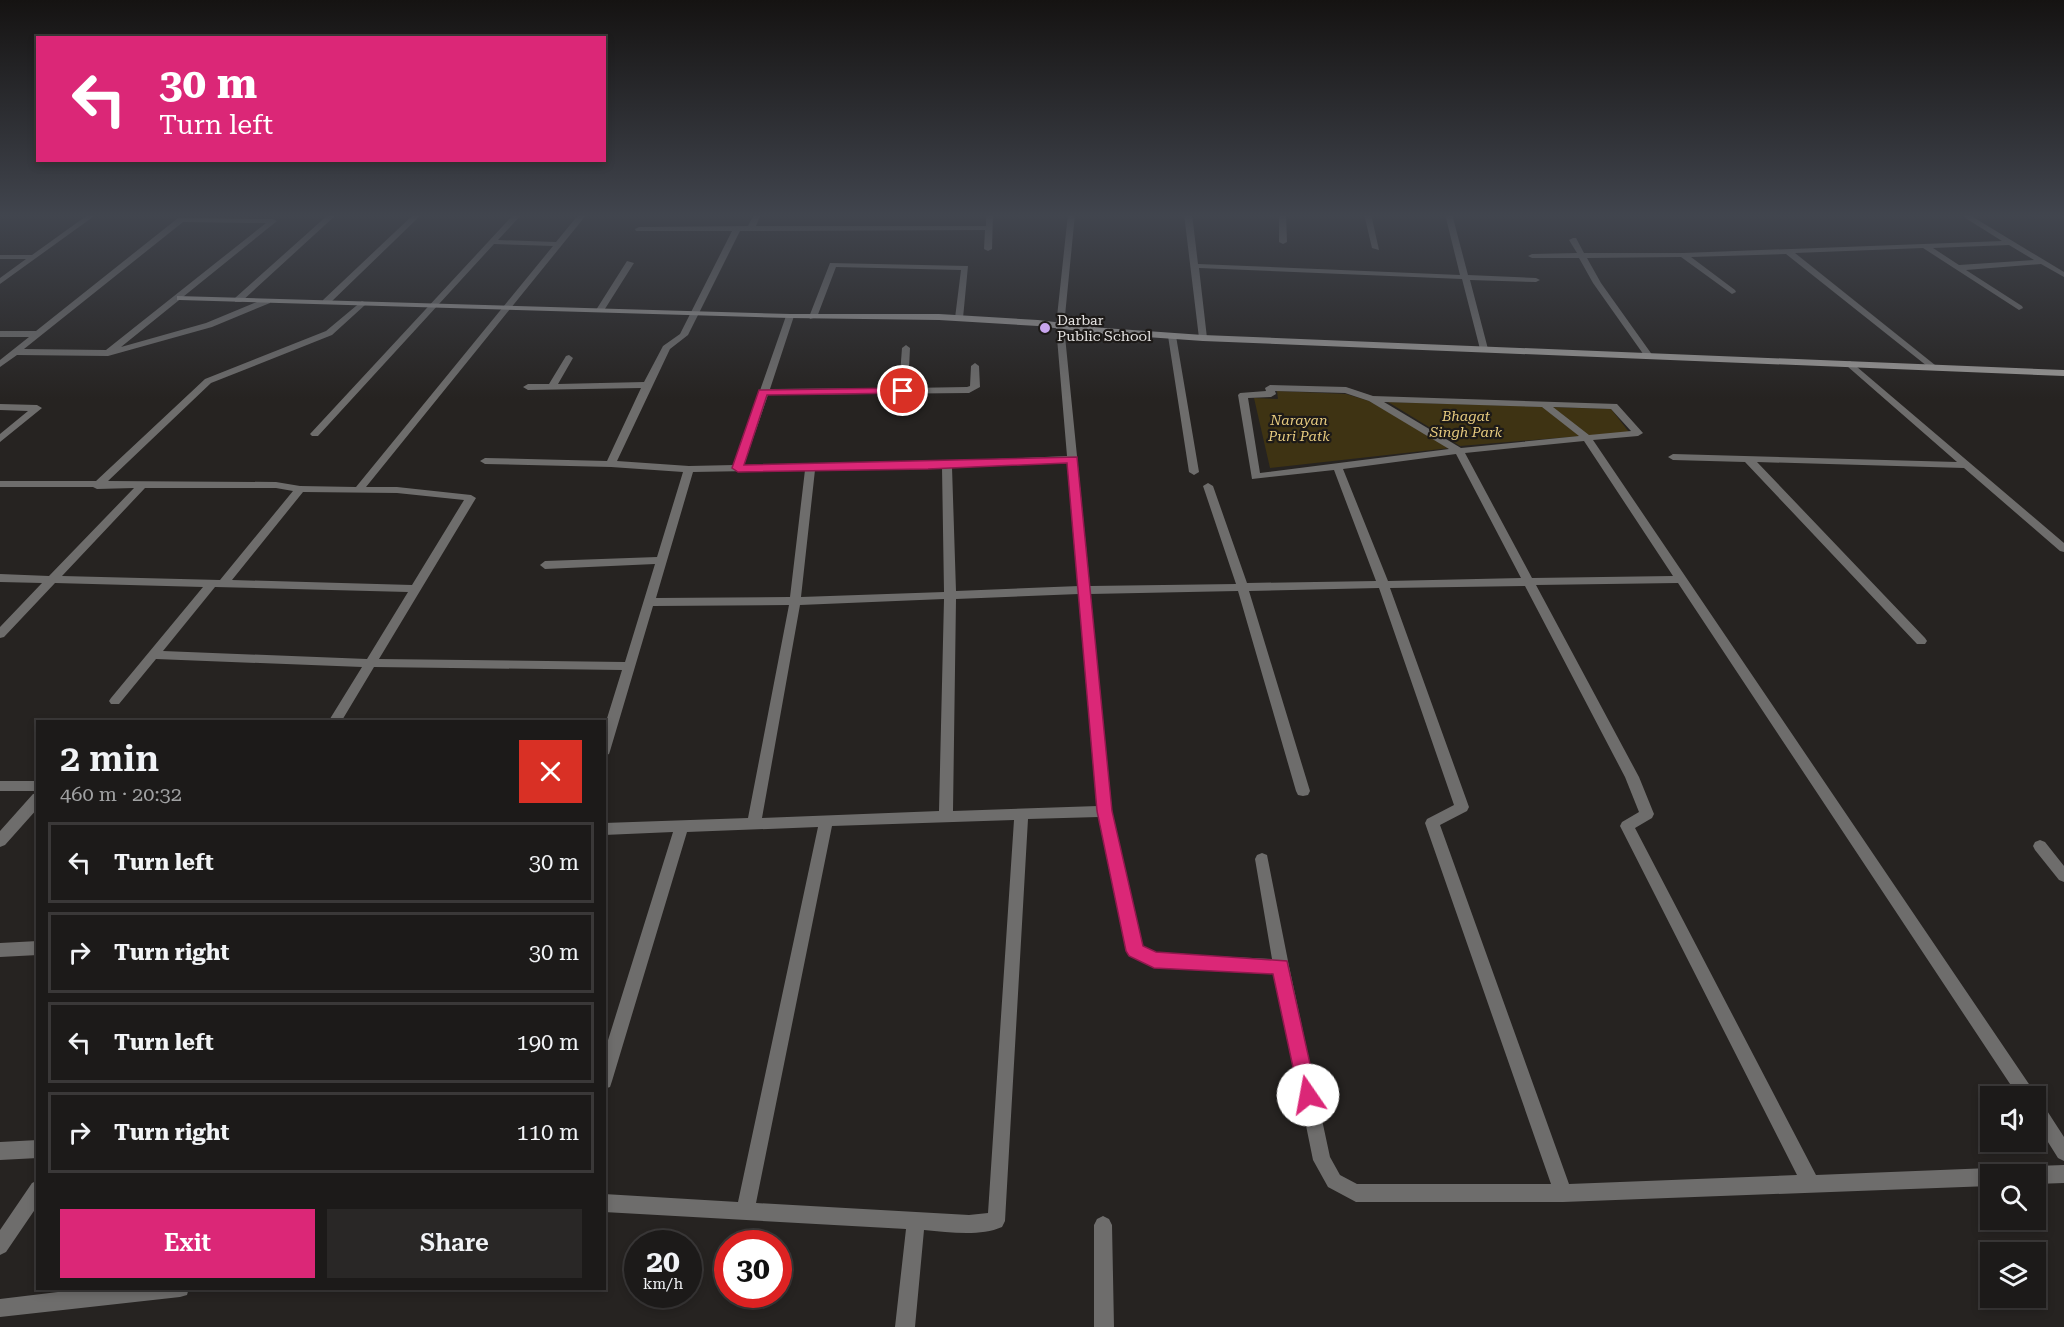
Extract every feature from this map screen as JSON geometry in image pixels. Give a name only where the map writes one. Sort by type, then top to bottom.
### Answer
[{"type":"street","points":[[0,364],[111,276]]},
{"type":"street","points":[[108,353],[207,276]]},
{"type":"street","points":[[238,300],[265,276]]},
{"type":"street","points":[[326,302],[353,276]]},
{"type":"street","points":[[315,434],[460,276]]},
{"type":"street","points":[[359,489],[532,276]]},
{"type":"street","points":[[600,310],[622,276]]},
{"type":"street","points":[[611,464],[666,348],[684,335],[714,276]]},
{"type":"street","points":[[813,317],[829,276]]},
{"type":"street","points":[[959,318],[964,276]]},
{"type":"street","points":[[1065,276],[1060,326],[1105,811],[1135,951],[1154,960],[1281,966]]},
{"type":"street","points":[[1196,276],[1203,338]]},
{"type":"street","points":[[1419,276],[1536,280]]},
{"type":"street","points":[[1594,276],[1649,356]]},
{"type":"street","points":[[1711,276],[1732,292]]},
{"type":"street","points":[[1818,276],[1932,367]]},
{"type":"street","points":[[1969,276],[2019,308]]},
{"type":"street","points":[[1466,278],[1484,349]]},
{"type":"street","points":[[180,298],[813,317],[959,318],[1203,338],[2064,373]]},
{"type":"street","points":[[16,352],[108,353],[209,325],[267,301]]},
{"type":"street","points":[[97,486],[208,381],[329,333],[362,303]]},
{"type":"street","points":[[738,468],[790,316]]},
{"type":"street","points":[[0,334],[39,334]]},
{"type":"street","points":[[1172,336],[1194,472]]},
{"type":"street","points":[[903,391],[906,348]]},
{"type":"street","points":[[552,386],[569,358]]},
{"type":"street","points":[[1850,364],[2064,549]]},
{"type":"street","points":[[763,392],[973,389],[975,366]]},
{"type":"street","points":[[528,387],[647,385]]},
{"type":"street","points":[[1372,399],[1614,406],[1638,434],[1459,451],[1256,477],[1243,395],[1270,394],[1270,388],[1346,390],[1372,399],[1459,451],[1632,777],[1647,814],[1627,826],[1811,1184]]},
{"type":"street","points":[[1545,405],[1587,438],[2020,1086]]},
{"type":"street","points":[[0,407],[37,408],[0,439]]},
{"type":"street","points":[[1673,457],[1966,465]]},
{"type":"street","points":[[485,461],[611,464],[689,469],[947,465],[1073,459]]},
{"type":"street","points":[[1748,459],[1922,641]]},
{"type":"street","points":[[946,817],[950,595],[947,465]]},
{"type":"street","points":[[1336,466],[1384,586],[1462,807],[1432,823],[1563,1192]]},
{"type":"street","points":[[754,824],[795,601],[810,467]]},
{"type":"street","points":[[606,744],[689,469]]},
{"type":"street","points":[[0,484],[276,485],[300,489],[397,490],[471,498],[335,720]]},
{"type":"street","points":[[0,634],[141,486]]},
{"type":"street","points":[[1208,486],[1243,588],[1303,791]]},
{"type":"street","points":[[115,701],[300,489]]},
{"type":"street","points":[[545,565],[662,560]]},
{"type":"street","points":[[0,578],[417,589]]},
{"type":"street","points":[[650,602],[795,601],[1084,590],[1530,584],[1681,579]]},
{"type":"street","points":[[154,655],[371,663],[630,666]]},
{"type":"street","points":[[0,786],[36,786]]},
{"type":"street","points":[[0,842],[36,800]]},
{"type":"street","points":[[606,828],[1105,811]]},
{"type":"street","points":[[606,1203],[969,1224],[996,1221],[1021,814]]},
{"type":"street","points":[[745,1211],[826,821]]},
{"type":"street","points":[[606,1074],[682,826]]},
{"type":"street","points":[[2040,846],[2064,876]]},
{"type":"street","points":[[1262,859],[1281,966],[1322,1160],[1334,1181],[1356,1193],[1563,1192],[1980,1177]]},
{"type":"street","points":[[0,950],[36,948]]},
{"type":"street","points":[[2046,1124],[2064,1152]]},
{"type":"street","points":[[0,1151],[36,1149]]},
{"type":"street","points":[[2046,1175],[2064,1174]]},
{"type":"street","points":[[0,1246],[36,1192]]},
{"type":"street","points":[[905,1327],[916,1221]]},
{"type":"street","points":[[1103,1226],[1104,1327]]},
{"type":"street","points":[[0,1308],[162,1290]]},
{"type":"green space","name":"Narayan Puri Patk","points":[[1277,391],[1346,394],[1369,401],[1450,448],[1270,468],[1254,398],[1278,399]]},
{"type":"green space","name":"Bhagat Singh Park","points":[[1388,402],[1611,409],[1629,432],[1460,446]]},
{"type":"place","name":"Darbar Public School","points":[[1045,328]]},
{"type":"route","points":[[903,391],[763,392],[738,468],[928,465],[1073,459],[1105,811],[1135,951],[1154,960],[1281,966],[1308,1095]]}]
